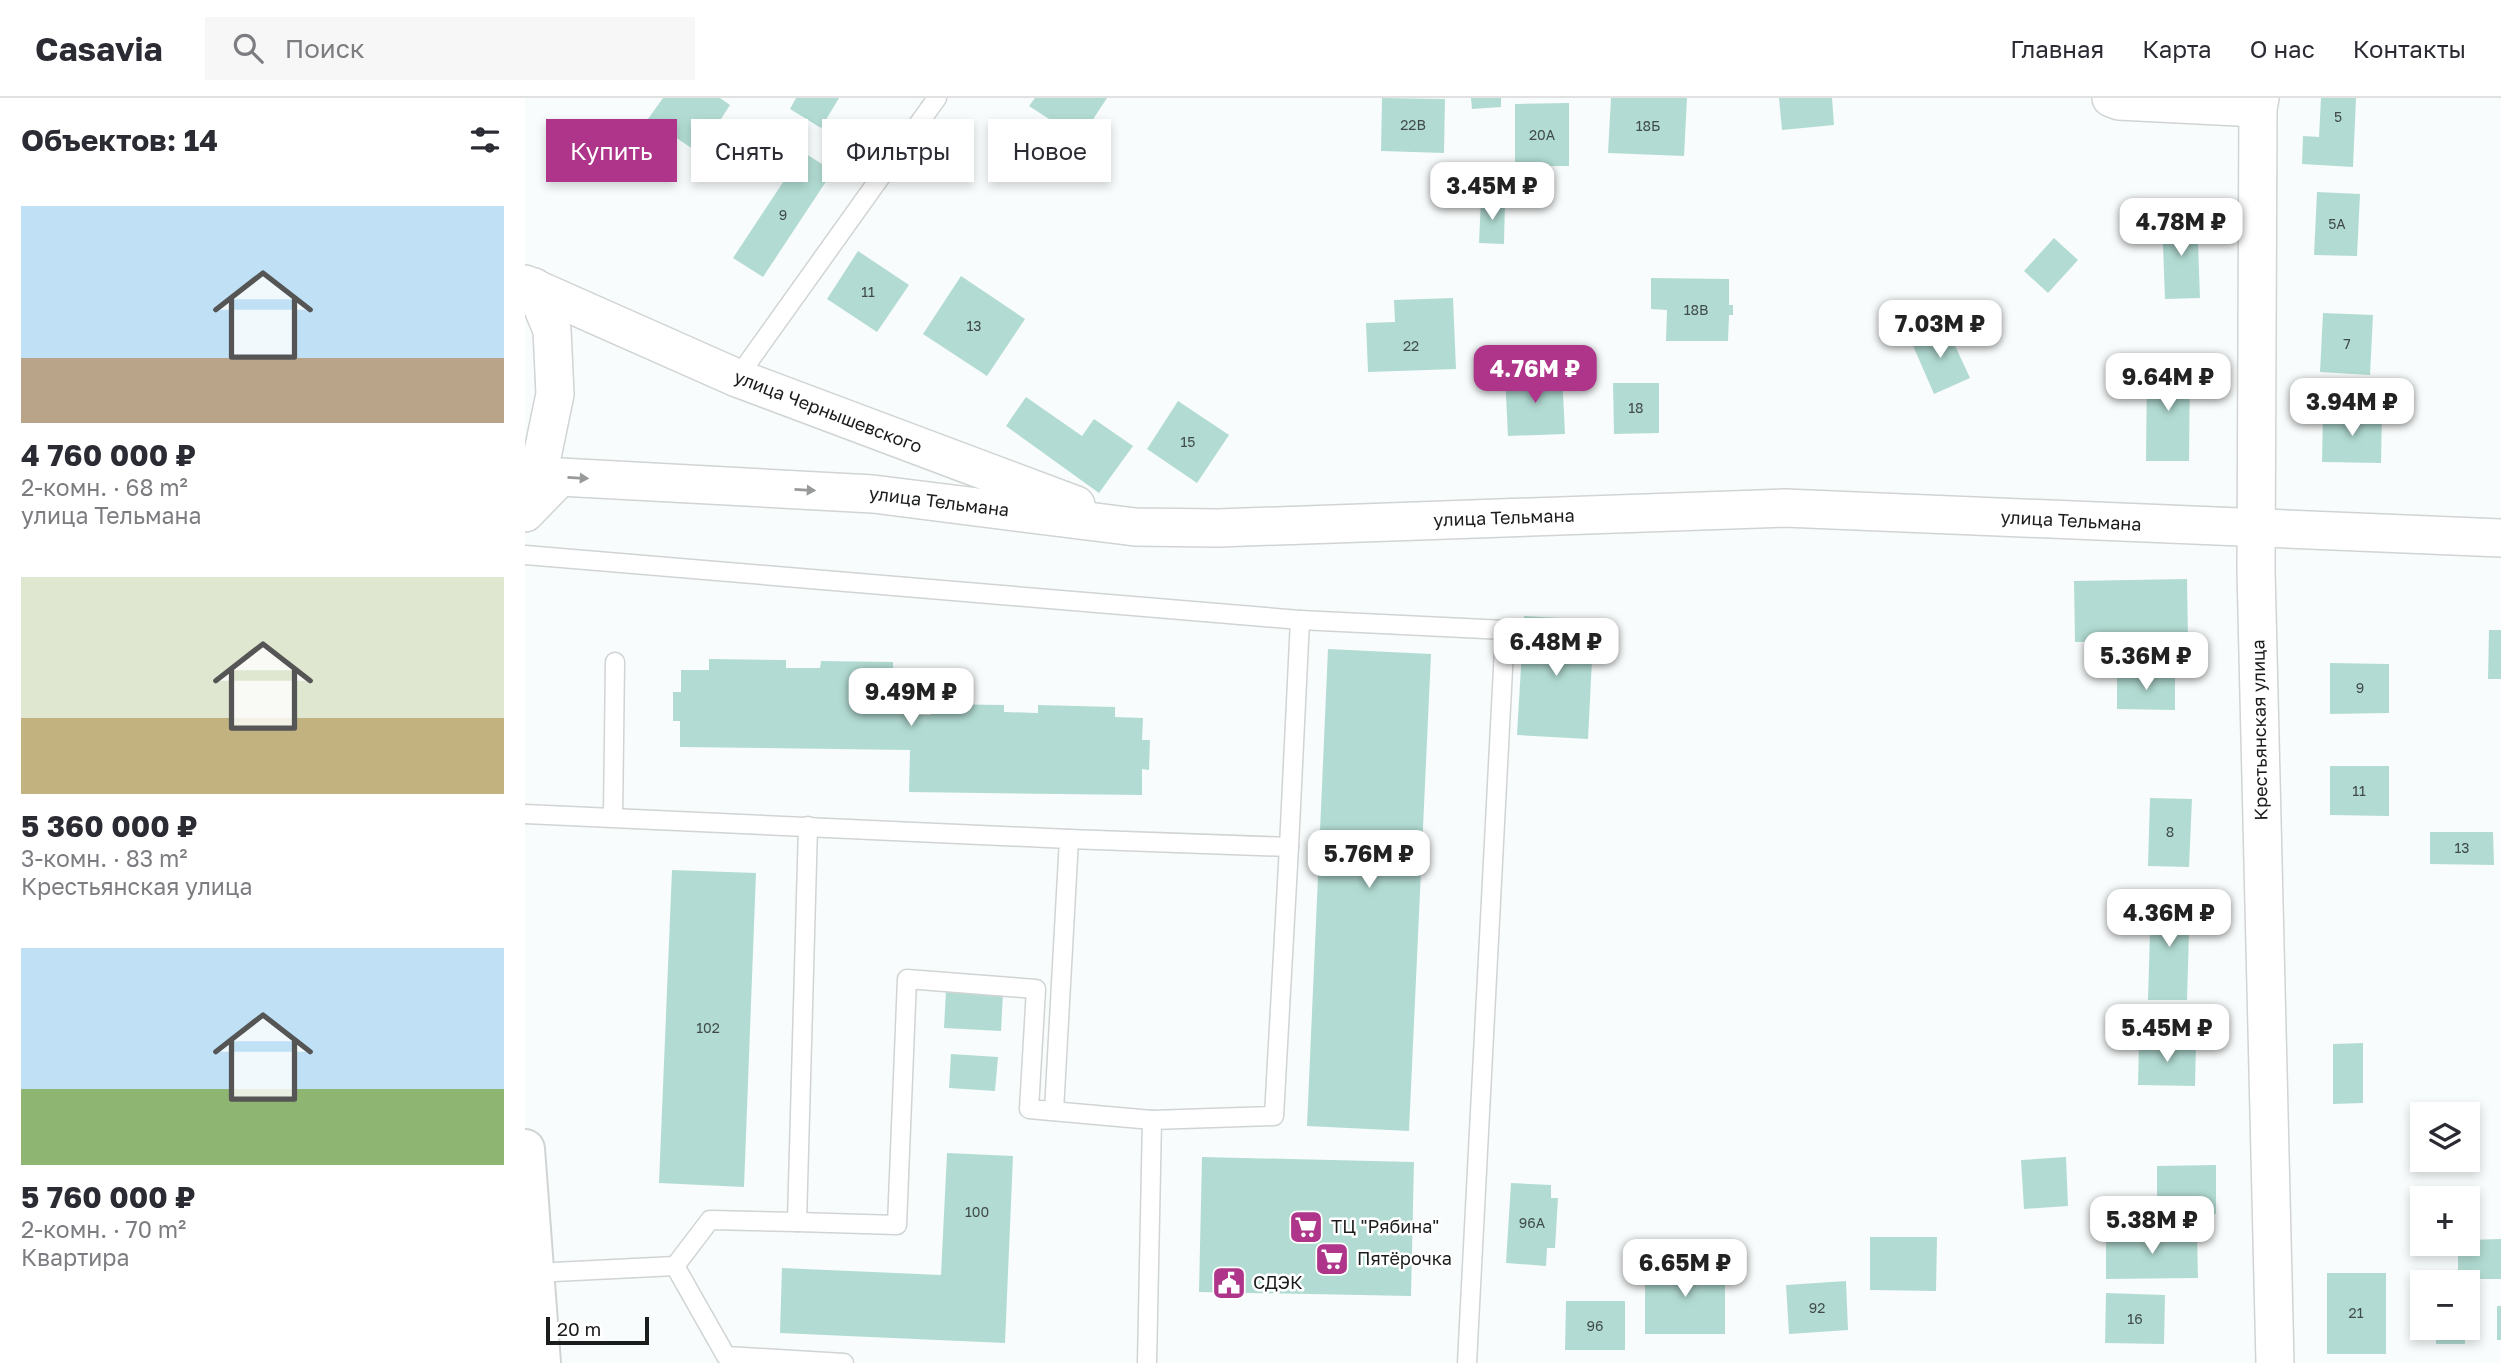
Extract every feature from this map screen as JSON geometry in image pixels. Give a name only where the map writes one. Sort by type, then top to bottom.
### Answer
[{"type":"main road","points":[[525,1149],[541,1363]]},
{"type":"street","points":[[2115,99],[2259,103]]},
{"type":"street","name":"Крестьянская улица","points":[[2259,103],[2256,529],[2275,1363]]},
{"type":"street","name":"улица Чернышевского","points":[[529,286],[737,378],[1135,527]]},
{"type":"street","points":[[525,503],[536,486],[555,394],[552,330],[529,286]]},
{"type":"street","name":"улица Тельмана","points":[[525,513],[560,477],[873,494],[1135,527],[1218,528],[1785,508],[2501,538]]},
{"type":"lane","points":[[737,378],[937,98]]},
{"type":"lane","points":[[525,555],[1300,620],[1505,630],[1467,1363]]},
{"type":"lane","points":[[534,1273],[675,1266],[710,1220],[897,1225],[907,979],[1037,989],[1029,1109],[1152,1120],[1274,1116],[1300,620]]},
{"type":"lane","points":[[613,817],[615,662]]},
{"type":"lane","points":[[525,814],[1069,839],[1289,846]]},
{"type":"lane","points":[[797,1222],[808,826]]},
{"type":"lane","points":[[1054,1111],[1069,839]]},
{"type":"lane","points":[[1147,1363],[1152,1120]]},
{"type":"lane","points":[[675,1266],[726,1356],[844,1363]]},
{"type":"building","points":[[663,98],[720,98],[730,105],[721,119],[691,119],[691,148],[677,138],[677,119],[648,119]]},
{"type":"building","points":[[796,98],[839,98],[826,119],[822,119],[821,128],[790,109]]},
{"type":"building","points":[[1035,98],[1107,98],[1093,119],[1049,119],[1029,106]]},
{"type":"building","points":[[1382,98],[1445,99],[1444,153],[1381,151]]},
{"type":"building","points":[[1471,98],[1501,98],[1501,107],[1472,109]]},
{"type":"building","points":[[1611,98],[1687,98],[1684,156],[1608,153]]},
{"type":"building","points":[[1779,98],[1832,98],[1834,125],[1782,130]]},
{"type":"building","points":[[2321,98],[2356,98],[2353,167],[2302,164],[2303,136],[2319,137]]},
{"type":"building","points":[[1569,103],[1569,166],[1515,166],[1515,104]]},
{"type":"building","points":[[808,155],[822,164],[822,182],[826,182],[763,277],[733,258],[783,182],[808,182]]},
{"type":"building","points":[[2317,192],[2360,194],[2357,256],[2314,255]]},
{"type":"building","points":[[1481,199],[1505,200],[1504,244],[1479,243]]},
{"type":"building","points":[[2197,216],[2200,298],[2165,299],[2162,218]]},
{"type":"building","points":[[2054,238],[2078,260],[2048,293],[2024,271]]},
{"type":"building","points":[[858,251],[909,285],[877,332],[827,299]]},
{"type":"building","points":[[961,276],[1025,319],[987,376],[923,334]]},
{"type":"building","points":[[1651,278],[1729,279],[1729,305],[1733,305],[1733,315],[1729,315],[1728,341],[1666,341],[1667,310],[1651,309]]},
{"type":"building","points":[[1453,298],[1456,369],[1368,372],[1366,323],[1395,322],[1394,300]]},
{"type":"building","points":[[2323,313],[2373,315],[2370,375],[2320,372]]},
{"type":"building","points":[[1946,326],[1970,378],[1934,394],[1911,341]]},
{"type":"building","points":[[2147,364],[2190,364],[2189,461],[2146,461]]},
{"type":"building","points":[[1562,373],[1565,434],[1508,436],[1505,375]]},
{"type":"building","points":[[1613,383],[1659,383],[1659,433],[1614,434]]},
{"type":"building","points":[[1026,397],[1082,436],[1094,419],[1133,446],[1099,493],[1006,426]]},
{"type":"building","points":[[1178,401],[1229,435],[1197,483],[1147,449]]},
{"type":"building","points":[[2323,412],[2382,413],[2381,463],[2322,462]]},
{"type":"building","points":[[2187,579],[2188,640],[2075,642],[2074,581]]},
{"type":"building","points":[[1524,616],[1594,620],[1588,739],[1517,735]]},
{"type":"building","points":[[2489,630],[2501,630],[2501,679],[2488,679]]},
{"type":"building","points":[[1328,649],[1431,654],[1409,1131],[1307,1126]]},
{"type":"building","points":[[709,659],[786,660],[786,668],[820,668],[821,661],[893,662],[893,673],[915,673],[914,715],[931,715],[931,704],[1004,705],[1004,712],[1038,713],[1038,705],[1115,707],[1115,717],[1143,718],[1142,740],[1150,740],[1149,770],[1142,769],[1142,795],[909,792],[910,750],[680,747],[680,721],[673,721],[673,692],[681,692],[681,670],[709,670]]},
{"type":"building","points":[[2330,663],[2389,664],[2389,713],[2330,714]]},
{"type":"building","points":[[2117,674],[2175,674],[2175,710],[2117,709]]},
{"type":"building","points":[[2330,766],[2389,766],[2389,816],[2330,815]]},
{"type":"building","points":[[2150,798],[2192,799],[2189,867],[2148,866]]},
{"type":"building","points":[[2430,832],[2493,832],[2494,865],[2430,864]]},
{"type":"building","points":[[672,870],[756,873],[744,1187],[659,1183]]},
{"type":"building","points":[[2151,897],[2190,898],[2187,1000],[2148,1000]]},
{"type":"building","points":[[946,990],[1003,993],[1001,1031],[944,1028]]},
{"type":"building","points":[[2139,1042],[2196,1043],[2195,1086],[2138,1085]]},
{"type":"building","points":[[2363,1043],[2363,1103],[2333,1104],[2333,1044]]},
{"type":"building","points":[[951,1054],[998,1057],[995,1091],[949,1088]]},
{"type":"building","points":[[947,1153],[1013,1156],[1005,1343],[780,1333],[782,1268],[941,1275]]},
{"type":"building","name":"ТЦ \"Рябина\"","points":[[1202,1157],[1414,1162],[1411,1296],[1199,1292]]},
{"type":"building","points":[[2066,1157],[2068,1206],[2024,1209],[2021,1160]]},
{"type":"building","points":[[2216,1165],[2216,1214],[2157,1215],[2157,1166]]},
{"type":"building","points":[[1511,1183],[1551,1185],[1551,1198],[1558,1198],[1555,1248],[1547,1248],[1546,1266],[1506,1263]]},
{"type":"building","points":[[2197,1233],[2198,1278],[2106,1279],[2106,1235]]},
{"type":"building","points":[[1870,1237],[1937,1237],[1936,1291],[1870,1290]]},
{"type":"building","points":[[2501,1239],[2501,1279],[2480,1279],[2480,1270],[2458,1270],[2458,1256],[2480,1256],[2480,1240]]},
{"type":"building","points":[[1645,1264],[1725,1264],[1725,1334],[1645,1334]]},
{"type":"building","points":[[2327,1273],[2386,1273],[2386,1354],[2327,1354]]},
{"type":"building","points":[[1846,1281],[1848,1330],[1789,1334],[1786,1285]]},
{"type":"building","points":[[2106,1293],[2165,1295],[2164,1344],[2105,1343]]},
{"type":"building","points":[[1566,1301],[1625,1301],[1625,1350],[1565,1350]]},
{"type":"building","points":[[2497,1306],[2501,1306],[2501,1340],[2497,1340]]},
{"type":"building","points":[[2436,1340],[2465,1340],[2465,1344],[2436,1344]]},
{"type":"place","name":"ТЦ \"Рябина\"","points":[[1306,1227]]},
{"type":"place","name":"Пятёрочка","points":[[1332,1259]]},
{"type":"place","name":"СДЭК","points":[[1229,1283]]}]
